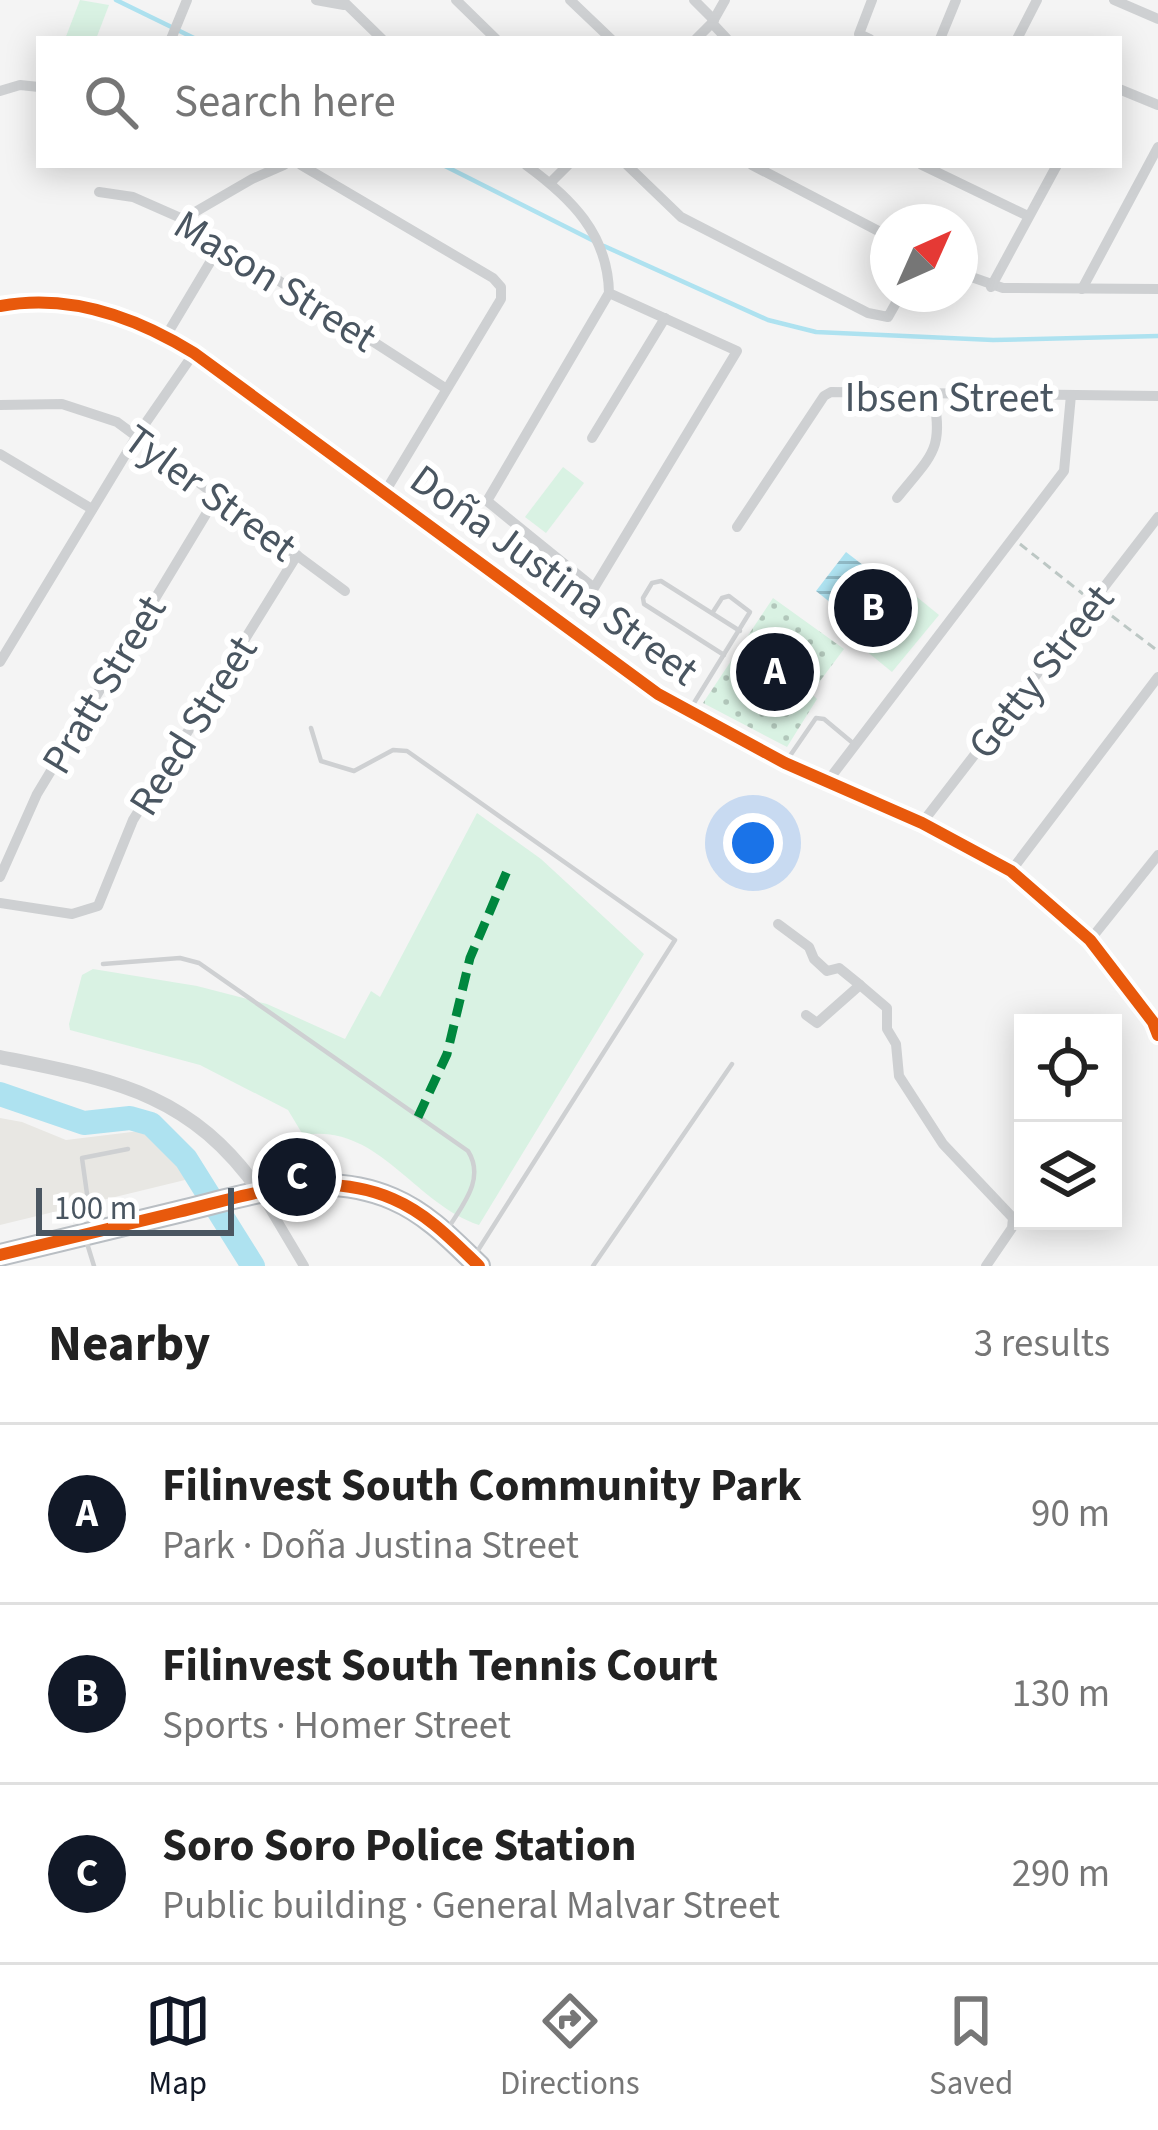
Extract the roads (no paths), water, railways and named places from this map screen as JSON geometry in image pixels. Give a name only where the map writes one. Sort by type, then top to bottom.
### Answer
[{"type":"highway","points":[[0,1255],[252,1194],[316,1184],[356,1187],[394,1199],[445,1233],[476,1263]]},
{"type":"street","points":[[172,36],[187,0]]},
{"type":"street","points":[[316,0],[345,3],[379,36]]},
{"type":"street","points":[[456,0],[493,36]]},
{"type":"street","points":[[570,0],[607,36]]},
{"type":"street","points":[[694,0],[725,36]]},
{"type":"street","points":[[699,36],[725,0]]},
{"type":"street","points":[[863,36],[859,34],[872,0]]},
{"type":"street","points":[[941,36],[956,0]]},
{"type":"street","points":[[1019,36],[1037,0]]},
{"type":"street","points":[[1114,0],[1158,19]]},
{"type":"street","points":[[0,91],[36,87]]},
{"type":"street","points":[[1122,90],[1158,105]]},
{"type":"street","points":[[1082,289],[1158,147]]},
{"type":"street","points":[[183,219],[277,168]]},
{"type":"street","points":[[306,168],[501,287],[501,299],[385,492]]},
{"type":"street","points":[[530,168],[592,227],[609,269],[609,293],[487,501],[594,588],[737,351],[609,293]]},
{"type":"street","points":[[550,183],[565,168]]},
{"type":"street","points":[[630,168],[681,217],[868,313],[889,317],[892,312]]},
{"type":"street","points":[[758,168],[870,227]]},
{"type":"street","points":[[928,168],[1028,216]]},
{"type":"street","points":[[991,287],[1055,168]]},
{"type":"street","name":"Mason Street","points":[[99,192],[133,196],[183,219],[445,388]]},
{"type":"street","points":[[166,336],[221,244]]},
{"type":"street","points":[[978,281],[991,287],[1158,289]]},
{"type":"street","name":"Doña Justina Street","points":[[0,306],[48,302],[91,308],[166,336],[194,352],[658,694],[785,763],[922,823],[1011,872],[1090,940],[1156,1024]]},
{"type":"street","points":[[592,438],[665,318]]},
{"type":"street","points":[[0,662],[138,434],[194,352]]},
{"type":"street","points":[[897,498],[938,442],[940,428],[932,391]]},
{"type":"street","name":"Ibsen Street","points":[[737,527],[827,393],[1158,396]]},
{"type":"street","points":[[827,782],[1064,471],[1071,395]]},
{"type":"street","name":"Tyler Street","points":[[0,405],[43,402],[105,416],[138,434],[345,592]]},
{"type":"street","points":[[0,454],[92,509]]},
{"type":"street","name":"Pratt Street","points":[[0,878],[37,794],[217,496]]},
{"type":"street","name":"Getty Street","points":[[922,823],[1158,517]]},
{"type":"street","name":"Reed Street","points":[[0,903],[72,914],[101,902],[133,820],[297,555]]},
{"type":"street","points":[[1011,872],[1158,676]]},
{"type":"street","points":[[1090,940],[1158,855]]},
{"type":"street","points":[[778,924],[808,947],[827,971],[839,968],[887,1008],[887,1029],[896,1044],[899,1076],[924,1118],[1013,1218],[1012,1228],[986,1266]]},
{"type":"street","points":[[806,1015],[817,1023],[860,985]]},
{"type":"street","points":[[0,1057],[107,1079],[158,1099],[209,1136],[304,1266]]},
{"type":"lane","points":[[724,655],[647,606],[643,598],[658,580],[740,631]]},
{"type":"lane","points":[[689,711],[749,615],[746,606],[725,596],[713,613]]},
{"type":"lane","points":[[785,763],[816,718],[824,719],[855,746]]},
{"type":"lane","points":[[311,728],[321,761],[354,772],[393,750],[407,751],[675,940],[476,1263]]},
{"type":"lane","points":[[103,964],[179,958],[199,963],[468,1151],[477,1177],[445,1233]]},
{"type":"lane","points":[[593,1266],[732,1064]]},
{"type":"lane","points":[[94,1266],[82,1158],[128,1149]]},
{"type":"water","points":[[846,552],[872,572],[841,611],[816,591]]},
{"type":"waterway","points":[[116,0],[190,36]]},
{"type":"waterway","points":[[449,168],[594,241]]},
{"type":"waterway","points":[[604,246],[768,320],[816,332],[993,340],[1158,336]]},
{"type":"waterway","points":[[0,1094],[84,1123],[130,1118],[151,1124],[186,1159],[253,1266]]},
{"type":"place","name":"Filinvest South Tennis Court","points":[[873,608]]},
{"type":"place","name":"Filinvest South Community Park","points":[[775,672]]},
{"type":"place","name":"Soro Soro Police Station","points":[[297,1177]]}]
